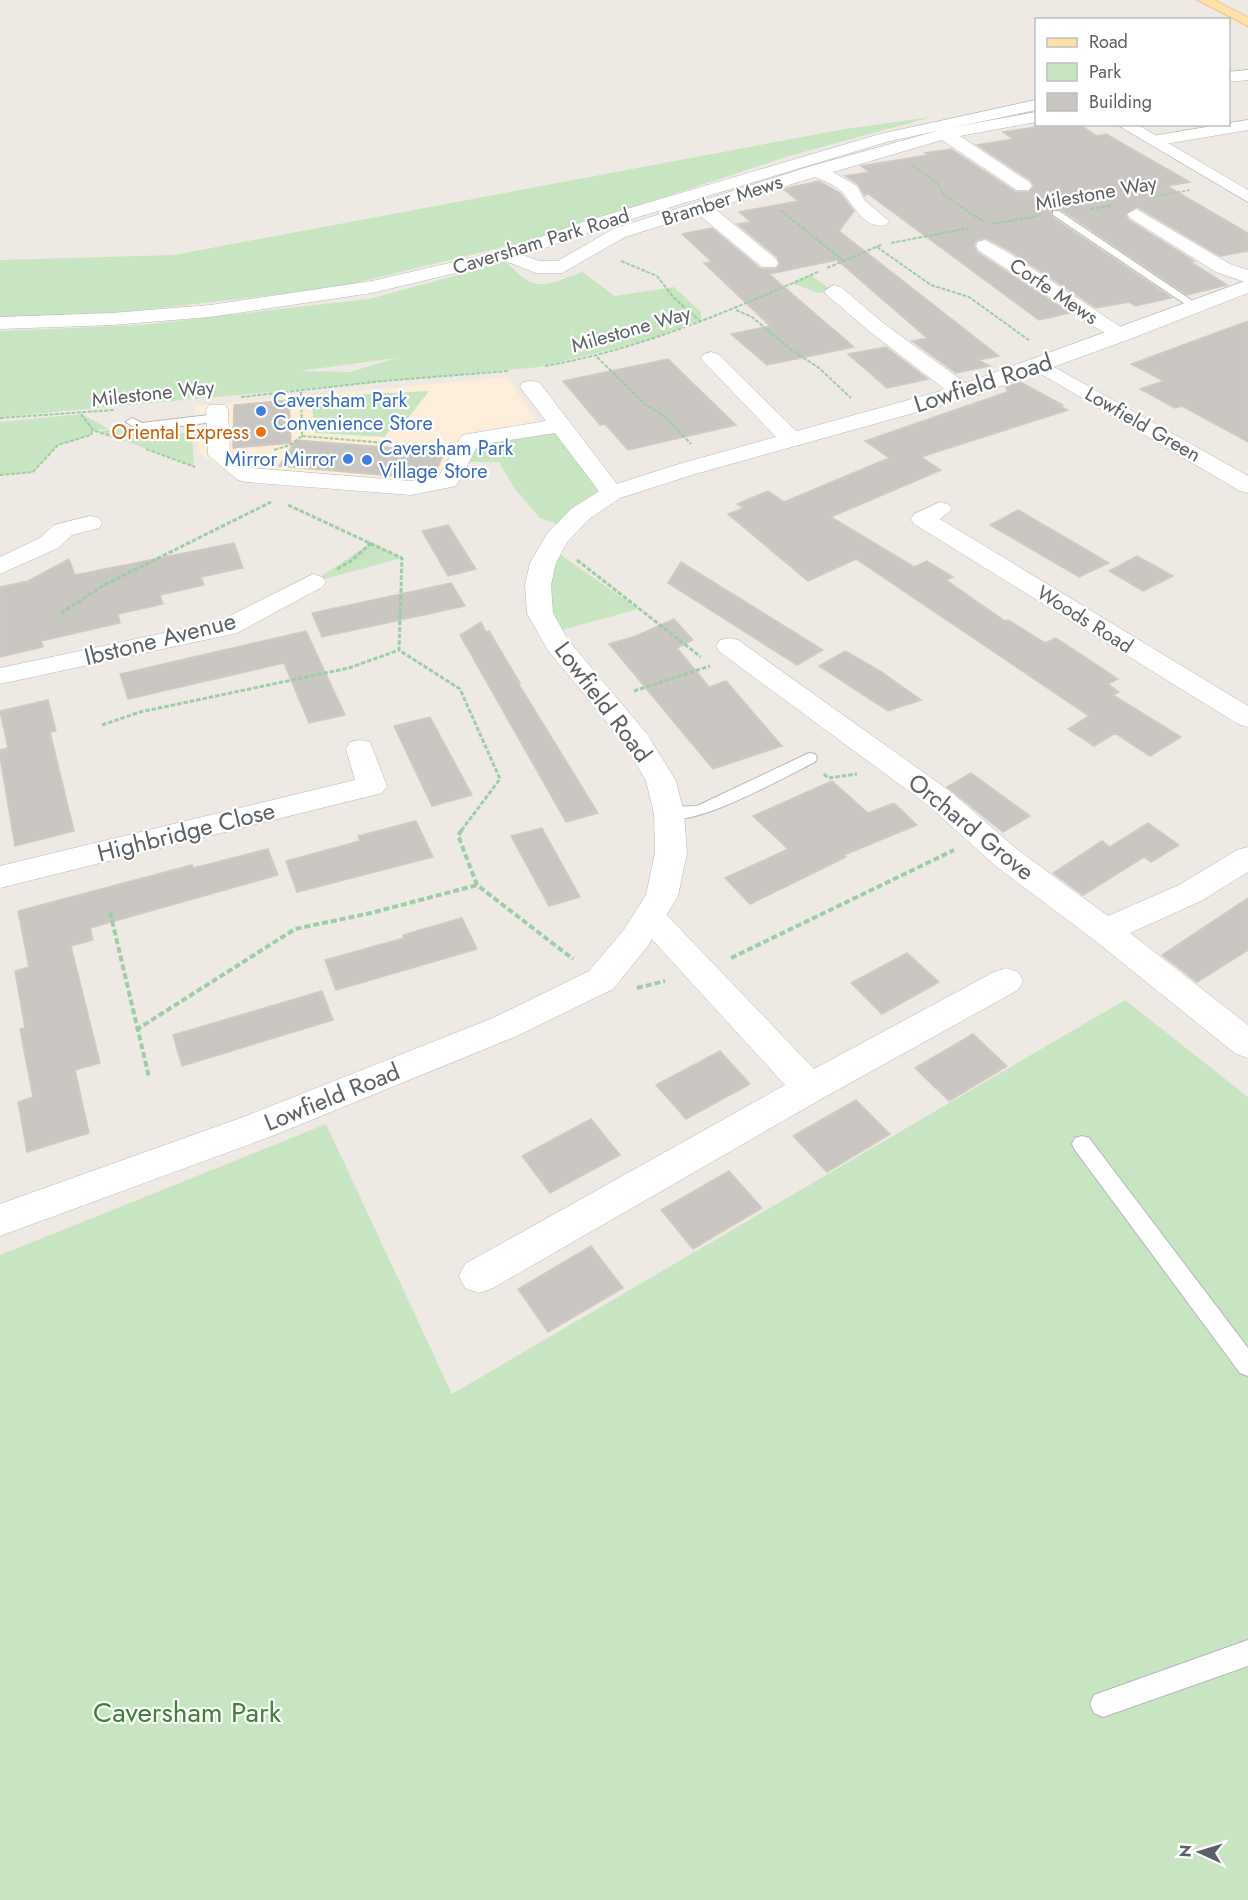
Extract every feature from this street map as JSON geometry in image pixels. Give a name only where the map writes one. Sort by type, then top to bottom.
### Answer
[{"type":"main road","points":[[1204,0],[1248,22]]},
{"type":"street","points":[[1230,77],[1248,75]]},
{"type":"street","name":"Caversham Park Road","points":[[0,323],[112,319],[210,311],[294,301],[372,287],[507,255],[589,226],[804,160],[939,124],[1035,105]]},
{"type":"street","name":"Bramber Mews","points":[[507,255],[536,267],[562,267],[619,233],[814,171],[944,134],[1035,117]]},
{"type":"street","points":[[1153,141],[1248,125]]},
{"type":"street","points":[[1127,126],[1248,197]]},
{"type":"street","points":[[944,134],[992,161],[1003,173],[1023,186]]},
{"type":"street","points":[[814,171],[833,178],[851,190],[858,204],[880,221]]},
{"type":"street","points":[[1142,206],[1223,268],[1248,277]]},
{"type":"street","points":[[701,207],[769,263]]},
{"type":"street","name":"Corfe Mews","points":[[985,246],[1030,273],[1095,320],[1123,334]]},
{"type":"street","name":"Lowfield Road","points":[[0,1220],[260,1126],[505,1027],[601,980],[635,939],[662,896],[671,853],[669,813],[662,781],[638,740],[556,643],[540,613],[538,585],[543,563],[556,539],[580,514],[612,493],[709,463],[963,392],[1248,286]]},
{"type":"street","points":[[834,291],[876,327],[963,392]]},
{"type":"street","points":[[711,358],[792,440]]},
{"type":"street","name":"Lowfield Green","points":[[1048,361],[1248,486]]},
{"type":"street","points":[[524,379],[612,493]]},
{"type":"street","points":[[217,414],[219,455],[246,475],[411,488],[448,481],[470,440],[559,426]]},
{"type":"street","name":"Woods Road","points":[[922,518],[1248,718]]},
{"type":"street","points":[[0,566],[49,543],[63,530],[90,523]]},
{"type":"street","name":"Ibstone Avenue","points":[[0,676],[228,627],[313,582]]},
{"type":"street","name":"Orchard Grove","points":[[721,655],[848,717],[1008,859],[1105,931],[1170,985],[1248,1044]]},
{"type":"street","name":"Highbridge Close","points":[[0,877],[376,795],[360,749]]},
{"type":"street","points":[[1105,931],[1190,893],[1248,858]]},
{"type":"street","points":[[649,916],[810,1088]]},
{"type":"street","points":[[479,1276],[810,1088],[1005,981]]},
{"type":"lane","points":[[1056,213],[1195,306]]},
{"type":"lane","points":[[132,422],[140,428],[217,414]]},
{"type":"lane","points":[[669,813],[700,811],[809,758]]},
{"type":"lane","points":[[1082,1144],[1248,1366]]},
{"type":"lane","points":[[1103,1704],[1248,1653]]},
{"type":"path","points":[[913,166],[937,183],[945,196],[987,224]]},
{"type":"path","name":"Milestone Way","points":[[1142,206],[1201,189]]},
{"type":"path","name":"Milestone Way","points":[[540,367],[597,357],[702,323],[877,246],[987,224],[1117,204]]},
{"type":"path","points":[[780,210],[844,261]]},
{"type":"path","points":[[877,246],[932,285],[969,297],[1025,338],[1048,361]]},
{"type":"path","points":[[590,250],[638,266],[657,276],[674,298],[702,323]]},
{"type":"path","points":[[735,310],[752,317],[878,417]]},
{"type":"path","points":[[597,357],[646,405],[664,416],[709,463]]},
{"type":"path","name":"Milestone Way","points":[[241,397],[383,381],[524,379]]},
{"type":"path","points":[[301,392],[302,436],[465,449]]},
{"type":"path","name":"Milestone Way","points":[[0,418],[114,410]]},
{"type":"path","points":[[81,414],[93,430],[124,441]]},
{"type":"path","points":[[0,475],[33,472],[58,445],[91,435],[93,430]]},
{"type":"path","points":[[144,448],[205,470]]},
{"type":"path","points":[[61,613],[74,601],[105,584],[277,499],[267,494]]},
{"type":"path","points":[[286,504],[402,558],[399,650]]},
{"type":"path","points":[[313,582],[351,561],[371,543]]},
{"type":"path","points":[[102,725],[140,712],[349,668],[399,650]]},
{"type":"path","points":[[399,650],[460,689],[500,779],[458,835],[477,885],[601,980],[632,990],[702,970],[959,847]]},
{"type":"path","points":[[605,701],[721,655]]},
{"type":"path","points":[[809,758],[828,778],[861,773]]},
{"type":"path","points":[[136,1030],[295,929],[371,913],[477,885]]},
{"type":"path","points":[[110,912],[136,1030],[149,1077]]},
{"type":"shaded area","points":[[507,377],[545,433],[475,446],[452,486],[242,478],[200,455],[194,406]]},
{"type":"green space","points":[[932,117],[789,156],[540,238],[335,288],[125,312],[0,318],[0,260],[174,255],[845,129]]},
{"type":"green space","points":[[506,262],[533,283],[558,281],[582,272],[615,296],[674,287],[701,312],[701,320],[645,341],[539,367],[0,417],[0,331],[141,325],[369,299]],"holes":[[[397,358],[350,372],[298,371]]]},
{"type":"green space","points":[[810,275],[834,291],[818,293],[792,283]]},
{"type":"green space","points":[[429,391],[405,422],[394,421],[385,437],[315,433],[311,397]]},
{"type":"green space","points":[[81,414],[109,429],[93,430],[91,435],[58,445],[33,472],[0,475],[0,422]]},
{"type":"green space","points":[[140,427],[134,438],[184,433],[192,438],[194,466],[98,431]]},
{"type":"green space","points":[[545,433],[566,434],[612,493],[567,528],[540,518],[515,489],[499,462],[466,462],[475,446]]},
{"type":"green space","points":[[371,543],[402,558],[313,582]]},
{"type":"green space","points":[[551,548],[638,609],[551,633],[538,585]]},
{"type":"green space","name":"Caversham Park","points":[[1125,1000],[1248,1097],[1248,1900],[0,1900],[0,1255],[326,1124],[452,1394]]},
{"type":"building","points":[[1043,126],[1082,126],[1097,136],[1106,134],[1190,182],[1167,186],[1248,233],[1248,251],[1220,256],[1137,207],[1125,214],[1129,220],[1227,285],[1187,295],[1060,209],[1053,209],[1052,217],[1172,298],[1135,306],[1129,302],[1096,308],[1010,251],[986,238],[977,240],[974,245],[977,252],[1070,313],[1039,320],[867,193],[865,196],[858,184],[845,176],[869,172],[861,166],[951,149],[1016,192],[1029,192],[1034,186],[1030,180],[977,145],[1013,139],[1003,132]]},
{"type":"building","points":[[819,181],[840,193],[854,211],[839,231],[999,356],[978,360],[990,366],[956,373],[912,341],[927,338],[837,260],[769,274],[854,347],[767,365],[731,334],[770,326],[704,263],[712,262],[682,234],[712,228],[761,269],[776,269],[780,264],[777,257],[737,224],[751,222],[739,212],[798,201],[783,189]]},
{"type":"building","points":[[1248,321],[1248,442],[1182,406],[1175,408],[1140,389],[1164,381],[1131,364]]},
{"type":"building","points":[[886,347],[928,379],[887,388],[848,354]]},
{"type":"building","points":[[668,359],[736,425],[628,450],[605,424],[600,425],[563,381]]},
{"type":"building","points":[[1020,382],[1068,410],[921,457],[941,470],[831,517],[914,567],[927,561],[953,577],[946,580],[1005,621],[1008,620],[1045,643],[1056,638],[1118,679],[1108,684],[1119,692],[1113,695],[1181,737],[1150,756],[1115,733],[1094,746],[1068,729],[1089,716],[856,559],[808,581],[728,514],[744,508],[737,504],[768,491],[784,502],[889,458],[865,441],[1007,392],[1006,387]]},
{"type":"building","points":[[289,400],[291,443],[233,448],[234,405]]},
{"type":"building","points":[[296,440],[445,452],[434,475],[416,478],[279,466]]},
{"type":"building","points":[[1018,510],[1109,563],[1079,577],[990,525]]},
{"type":"building","points":[[448,525],[476,569],[448,576],[422,531]]},
{"type":"building","points":[[234,543],[243,568],[201,577],[204,585],[160,595],[163,604],[118,614],[120,623],[41,641],[43,647],[0,657],[0,587],[28,581],[69,559],[75,575]]},
{"type":"building","points":[[1137,556],[1173,576],[1143,591],[1109,571]]},
{"type":"building","points":[[681,562],[823,650],[797,665],[668,583]]},
{"type":"building","points":[[451,583],[465,606],[322,637],[312,613]]},
{"type":"building","points":[[674,619],[693,640],[677,648],[709,687],[726,681],[782,746],[713,769],[609,644],[636,636]]},
{"type":"building","points":[[481,622],[486,632],[489,631],[520,683],[518,683],[598,813],[566,822],[460,635]]},
{"type":"building","points":[[306,631],[345,715],[309,723],[284,663],[128,699],[120,674]]},
{"type":"building","points":[[845,651],[880,671],[921,700],[888,711],[819,666]]},
{"type":"building","points":[[48,700],[56,731],[50,732],[74,831],[15,846],[0,757],[0,750],[8,748],[0,711]]},
{"type":"building","points":[[430,717],[472,795],[432,806],[394,726]]},
{"type":"building","points":[[971,773],[1030,816],[1003,832],[947,787]]},
{"type":"building","points":[[832,781],[868,813],[894,803],[917,825],[844,855],[846,857],[750,904],[725,878],[788,849],[753,816]]},
{"type":"building","points":[[416,821],[433,857],[297,892],[286,861],[360,841],[358,836]]},
{"type":"building","points":[[1148,823],[1179,845],[1151,862],[1144,857],[1083,895],[1053,873],[1102,841],[1110,847]]},
{"type":"building","points":[[542,828],[580,897],[549,906],[511,836]]},
{"type":"building","points":[[268,849],[278,875],[90,928],[93,940],[71,946],[100,1063],[75,1070],[89,1133],[27,1152],[18,1102],[33,1097],[20,1029],[25,1028],[15,971],[29,967],[18,911],[192,865],[193,868]]},
{"type":"building","points":[[1248,898],[1248,950],[1197,982],[1162,955]]},
{"type":"building","points":[[462,918],[477,949],[336,990],[325,960],[404,938],[403,935]]},
{"type":"building","points":[[907,953],[939,982],[882,1014],[851,983]]},
{"type":"building","points":[[322,991],[333,1020],[182,1066],[173,1035]]},
{"type":"building","points":[[973,1034],[1007,1066],[949,1101],[915,1068]]},
{"type":"building","points":[[720,1051],[750,1084],[686,1119],[656,1085]]},
{"type":"building","points":[[856,1100],[890,1134],[827,1172],[793,1136]]},
{"type":"building","points":[[591,1119],[620,1155],[550,1193],[522,1156]]},
{"type":"building","points":[[729,1171],[762,1208],[693,1249],[661,1210]]},
{"type":"building","points":[[591,1246],[623,1288],[548,1332],[518,1289]]},
{"type":"place","name":"Caversham Park Convenience Store","points":[[261,411]]},
{"type":"place","name":"Oriental Express","points":[[261,432]]},
{"type":"place","name":"Mirror Mirror","points":[[348,459]]},
{"type":"place","name":"Caversham Park Village Store","points":[[367,460]]}]
